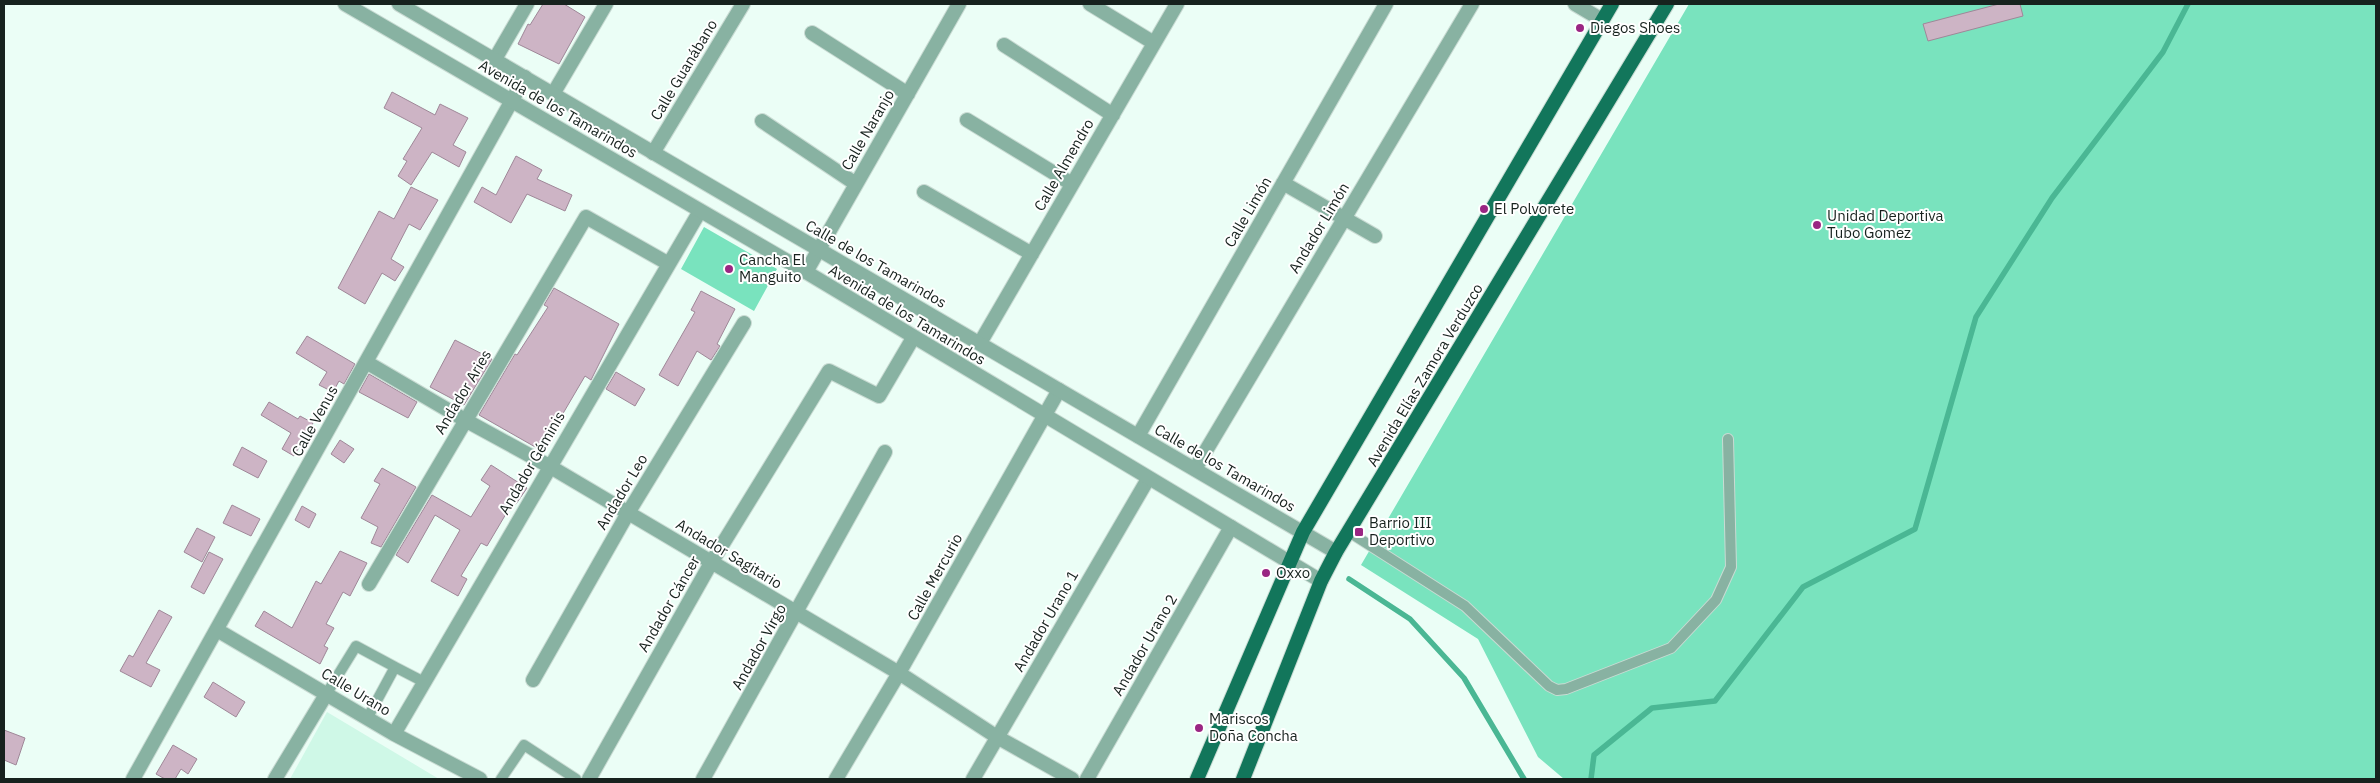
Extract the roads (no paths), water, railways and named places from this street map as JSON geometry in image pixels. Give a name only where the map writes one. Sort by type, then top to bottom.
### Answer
[{"type":"main road","name":"Avenida Elías Zamora Verduzco","points":[[1198,779],[1303,532],[1612,4]]},
{"type":"main road","name":"Avenida Elías Zamora Verduzco","points":[[1247,778],[1322,581],[1336,552],[1668,4]]},
{"type":"street","name":"Avenida de los Tamarindos","points":[[345,4],[806,272],[1148,479],[1322,581]]},
{"type":"street","name":"Calle de los Tamarindos","points":[[398,4],[1336,552]]},
{"type":"street","points":[[495,59],[527,4]]},
{"type":"street","points":[[553,94],[606,4]]},
{"type":"street","name":"Calle Guanábano","points":[[654,153],[743,4]]},
{"type":"street","name":"Calle Naranjo","points":[[806,272],[957,4]]},
{"type":"street","points":[[1090,4],[1154,42]]},
{"type":"street","name":"Calle Almendro","points":[[980,343],[1177,4]]},
{"type":"street","name":"Calle Limón","points":[[1138,436],[1386,4]]},
{"type":"street","name":"Andador Limón","points":[[1195,469],[1472,4]]},
{"type":"street","points":[[1575,4],[1602,20]]},
{"type":"street","points":[[812,34],[908,94]]},
{"type":"street","points":[[1004,46],[1113,114]]},
{"type":"street","name":"Calle Venus","points":[[133,779],[525,77]]},
{"type":"street","points":[[762,120],[856,184]]},
{"type":"street","points":[[967,120],[1072,184]]},
{"type":"street","points":[[1283,183],[1375,236]]},
{"type":"street","points":[[924,192],[1032,254]]},
{"type":"street","name":"Andador Géminis","points":[[394,734],[549,466],[700,211]]},
{"type":"street","name":"Andador Aries","points":[[369,584],[586,217],[669,264]]},
{"type":"street","name":"Andador Leo","points":[[533,680],[628,513],[744,323]]},
{"type":"street","name":"Andador Cáncer","points":[[588,779],[711,562],[828,371],[879,396],[913,338]]},
{"type":"street","name":"Andador Sagitario","points":[[366,362],[465,420],[549,466],[899,673],[997,737],[1072,779]]},
{"type":"street","name":"Calle Mercurio","points":[[836,779],[899,673],[1059,390]]},
{"type":"street","name":"Andador Virgo","points":[[703,779],[797,614],[885,452]]},
{"type":"street","name":"Andador Urano 1","points":[[973,779],[1148,479]]},
{"type":"street","name":"Andador Urano 2","points":[[1087,779],[1231,527]]},
{"type":"street","name":"Calle Urano","points":[[217,630],[394,734],[480,779]]},
{"type":"street","points":[[275,779],[327,693]]},
{"type":"lane","points":[[1349,532],[1465,606],[1549,686],[1557,690],[1566,689],[1671,648],[1716,600],[1731,567],[1728,439]]},
{"type":"lane","points":[[327,693],[356,646],[424,682]]},
{"type":"lane","points":[[368,717],[395,667]]},
{"type":"lane","points":[[501,779],[524,745],[576,779]]},
{"type":"waterway","points":[[1591,779],[1594,755],[1652,708],[1715,701],[1803,587],[1915,529],[1976,317],[2052,198],[2163,52],[2188,4]]},
{"type":"waterway","points":[[1349,579],[1410,619],[1464,678],[1524,779]]},
{"type":"place","name":"Diegos Shoes","points":[[1580,28]]},
{"type":"place","name":"El Polvorete","points":[[1484,209]]},
{"type":"place","name":"Unidad Deportiva Tubo Gomez","points":[[1817,225]]},
{"type":"place","name":"Cancha El Manguito","points":[[729,269]]},
{"type":"place","name":"Barrio III Deportivo","points":[[1359,532]]},
{"type":"place","name":"Oxxo","points":[[1266,573]]},
{"type":"place","name":"Mariscos Doña Concha","points":[[1199,728]]}]
